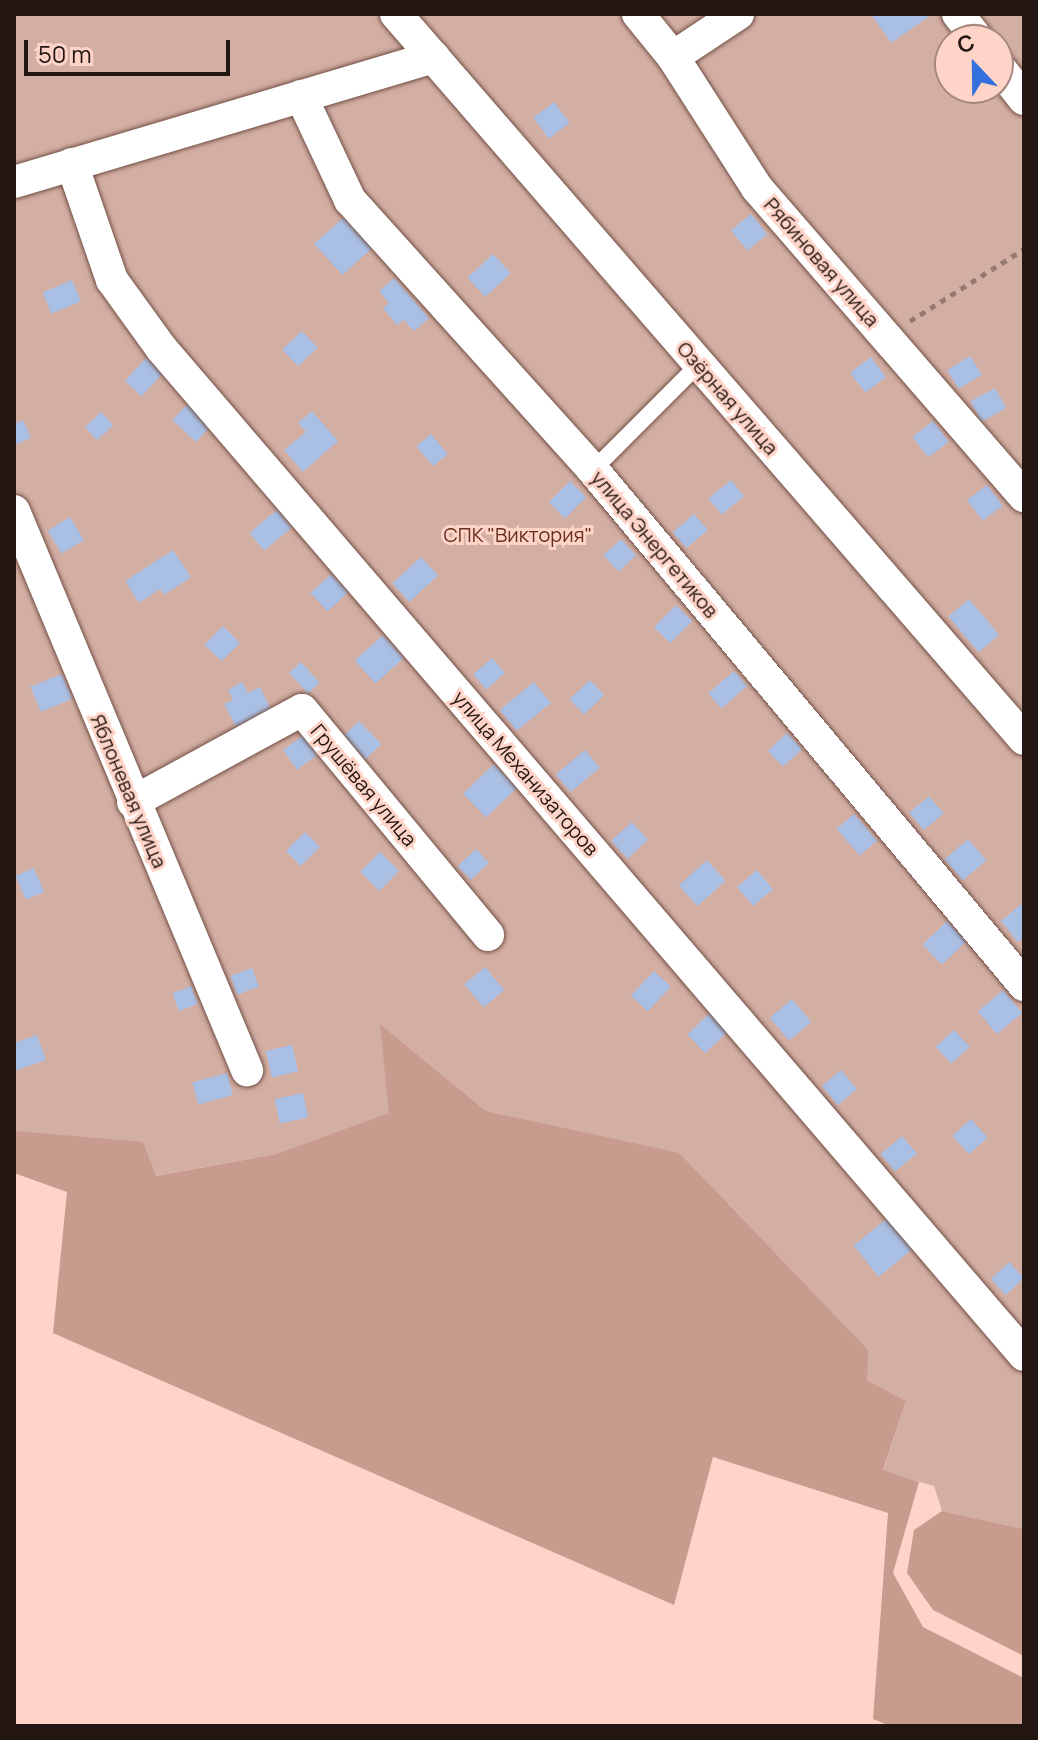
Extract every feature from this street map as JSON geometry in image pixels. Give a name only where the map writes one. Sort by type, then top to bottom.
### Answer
[{"type":"street","points":[[14,182],[434,57],[396,14]]},
{"type":"street","name":"Рябиновая улица","points":[[638,14],[673,57],[757,188],[1024,496]]},
{"type":"street","points":[[673,57],[738,14]]},
{"type":"street","name":"Озёрная улица","points":[[434,57],[1024,739]]},
{"type":"street","name":"улица Энергетиков","points":[[301,96],[350,200],[593,470],[1024,985]]},
{"type":"street","name":"улица Механизаторов","points":[[72,164],[112,280],[161,348],[1024,1355]]},
{"type":"street","name":"Яблоневая улица","points":[[14,511],[247,1070]]},
{"type":"street","name":"Грушёвая улица","points":[[133,802],[302,710],[488,935]]},
{"type":"lane","points":[[593,470],[699,364]]},
{"type":"path","points":[[886,337],[1024,249]]},
{"type":"green space","name":"СПК \"Виктория\"","points":[[14,14],[1024,14],[1024,1529],[942,1511],[934,1486],[883,1471],[906,1401],[867,1380],[679,1154],[486,1111],[381,1025],[390,1113],[276,1154],[155,1176],[14,1131]]},
{"type":"shaded area","points":[[380,1024],[486,1111],[679,1153],[868,1350],[867,1380],[906,1401],[883,1470],[919,1482],[893,1573],[923,1627],[1024,1678],[1024,1726],[890,1726],[873,1719],[888,1513],[713,1457],[674,1605],[53,1333],[67,1192],[14,1173],[14,1131],[143,1142],[156,1176],[276,1154],[389,1113]]},
{"type":"shaded area","points":[[942,1511],[1024,1529],[1024,1656],[933,1610],[907,1573],[914,1530]]},
{"type":"building","points":[[871,14],[933,14],[891,43]]},
{"type":"building","points":[[554,102],[570,123],[549,138],[533,118]]},
{"type":"building","points":[[751,214],[767,234],[747,251],[731,230]]},
{"type":"building","points":[[344,217],[372,248],[342,275],[314,244]]},
{"type":"building","points":[[493,254],[511,273],[485,297],[467,278]]},
{"type":"building","points":[[394,278],[429,318],[414,331],[404,320],[397,325],[383,308],[389,303],[379,291]]},
{"type":"building","points":[[72,280],[81,301],[52,314],[43,293]]},
{"type":"building","points":[[302,331],[318,348],[298,366],[282,349]]},
{"type":"building","points":[[970,356],[982,375],[959,389],[947,370]]},
{"type":"building","points":[[871,357],[886,377],[865,393],[850,373]]},
{"type":"building","points":[[146,358],[163,374],[142,396],[125,381]]},
{"type":"building","points":[[995,388],[1006,408],[982,422],[971,402]]},
{"type":"building","points":[[188,404],[211,426],[196,442],[173,420]]},
{"type":"building","points":[[312,411],[338,441],[303,472],[284,450],[306,432],[298,423]]},
{"type":"building","points":[[101,412],[113,425],[97,440],[85,427]]},
{"type":"building","points":[[23,420],[31,438],[14,445],[14,424]]},
{"type":"building","points":[[933,421],[949,442],[928,457],[912,437]]},
{"type":"building","points":[[431,434],[448,454],[433,466],[416,446]]},
{"type":"building","points":[[731,480],[744,496],[722,515],[708,498]]},
{"type":"building","points":[[570,481],[586,497],[565,518],[549,502]]},
{"type":"building","points":[[987,485],[1003,506],[983,521],[967,500]]},
{"type":"building","points":[[277,510],[292,528],[264,551],[249,533]]},
{"type":"building","points":[[694,514],[708,530],[687,548],[673,532]]},
{"type":"building","points":[[70,517],[84,540],[62,554],[48,530]]},
{"type":"building","points":[[621,539],[636,555],[618,571],[603,555]]},
{"type":"building","points":[[173,550],[191,577],[164,595],[160,589],[139,603],[125,581]]},
{"type":"building","points":[[421,557],[438,575],[410,602],[392,584]]},
{"type":"building","points":[[331,574],[348,592],[328,611],[311,593]]},
{"type":"building","points":[[969,599],[999,635],[979,652],[948,616]]},
{"type":"building","points":[[676,605],[692,621],[670,643],[654,627]]},
{"type":"building","points":[[223,626],[240,643],[222,661],[205,644]]},
{"type":"building","points":[[383,635],[404,658],[376,683],[355,660]]},
{"type":"building","points":[[492,658],[505,673],[486,689],[473,674]]},
{"type":"building","points":[[301,662],[320,683],[308,694],[289,673]]},
{"type":"building","points":[[734,671],[747,686],[721,708],[708,693]]},
{"type":"building","points":[[62,674],[72,699],[41,712],[30,687]]},
{"type":"building","points":[[590,680],[604,695],[584,714],[570,699]]},
{"type":"building","points":[[242,682],[248,693],[260,687],[271,709],[236,727],[224,704],[233,700],[228,690]]},
{"type":"building","points":[[534,682],[551,703],[517,731],[500,710]]},
{"type":"building","points":[[359,721],[381,744],[365,759],[343,736]]},
{"type":"building","points":[[787,733],[802,749],[783,767],[768,751]]},
{"type":"building","points":[[304,735],[318,754],[297,770],[283,750]]},
{"type":"building","points":[[585,750],[600,768],[571,792],[556,774]]},
{"type":"building","points":[[494,764],[517,788],[486,818],[463,794]]},
{"type":"building","points":[[929,796],[944,814],[924,830],[909,813]]},
{"type":"building","points":[[854,814],[877,840],[860,856],[837,829]]},
{"type":"building","points":[[632,822],[648,840],[627,859],[611,841]]},
{"type":"building","points":[[305,832],[320,847],[301,866],[286,851]]},
{"type":"building","points":[[968,839],[986,860],[963,880],[945,859]]},
{"type":"building","points":[[476,849],[489,863],[471,880],[458,866]]},
{"type":"building","points":[[380,852],[399,871],[379,891],[360,872]]},
{"type":"building","points":[[707,860],[726,881],[697,906],[679,885]]},
{"type":"building","points":[[34,868],[44,892],[26,900],[16,876]]},
{"type":"building","points":[[757,870],[773,889],[753,906],[737,887]]},
{"type":"building","points":[[1024,902],[1024,938],[1018,942],[1001,921]]},
{"type":"building","points":[[947,921],[966,941],[942,965],[923,945]]},
{"type":"building","points":[[485,967],[504,990],[484,1007],[464,984]]},
{"type":"building","points":[[252,968],[259,987],[237,995],[230,976]]},
{"type":"building","points":[[654,971],[671,987],[648,1012],[631,996]]},
{"type":"building","points":[[191,986],[198,1004],[179,1011],[172,993]]},
{"type":"building","points":[[1003,990],[1022,1013],[997,1034],[978,1011]]},
{"type":"building","points":[[792,999],[811,1022],[789,1041],[770,1018]]},
{"type":"building","points":[[710,1013],[728,1032],[705,1053],[687,1034]]},
{"type":"building","points":[[954,1030],[970,1047],[951,1064],[936,1047]]},
{"type":"building","points":[[37,1035],[46,1060],[14,1071],[14,1043]]},
{"type":"building","points":[[292,1045],[298,1071],[272,1077],[266,1051]]},
{"type":"building","points":[[841,1070],[857,1089],[838,1105],[822,1086]]},
{"type":"building","points":[[227,1073],[233,1095],[198,1105],[192,1082]]},
{"type":"building","points":[[303,1093],[308,1117],[280,1123],[275,1099]]},
{"type":"building","points":[[971,1119],[988,1138],[969,1154],[952,1136]]},
{"type":"building","points":[[902,1136],[917,1154],[895,1172],[881,1154]]},
{"type":"building","points":[[890,1216],[915,1247],[879,1277],[853,1246]]},
{"type":"building","points":[[1009,1262],[1024,1278],[1006,1295],[991,1279]]}]
